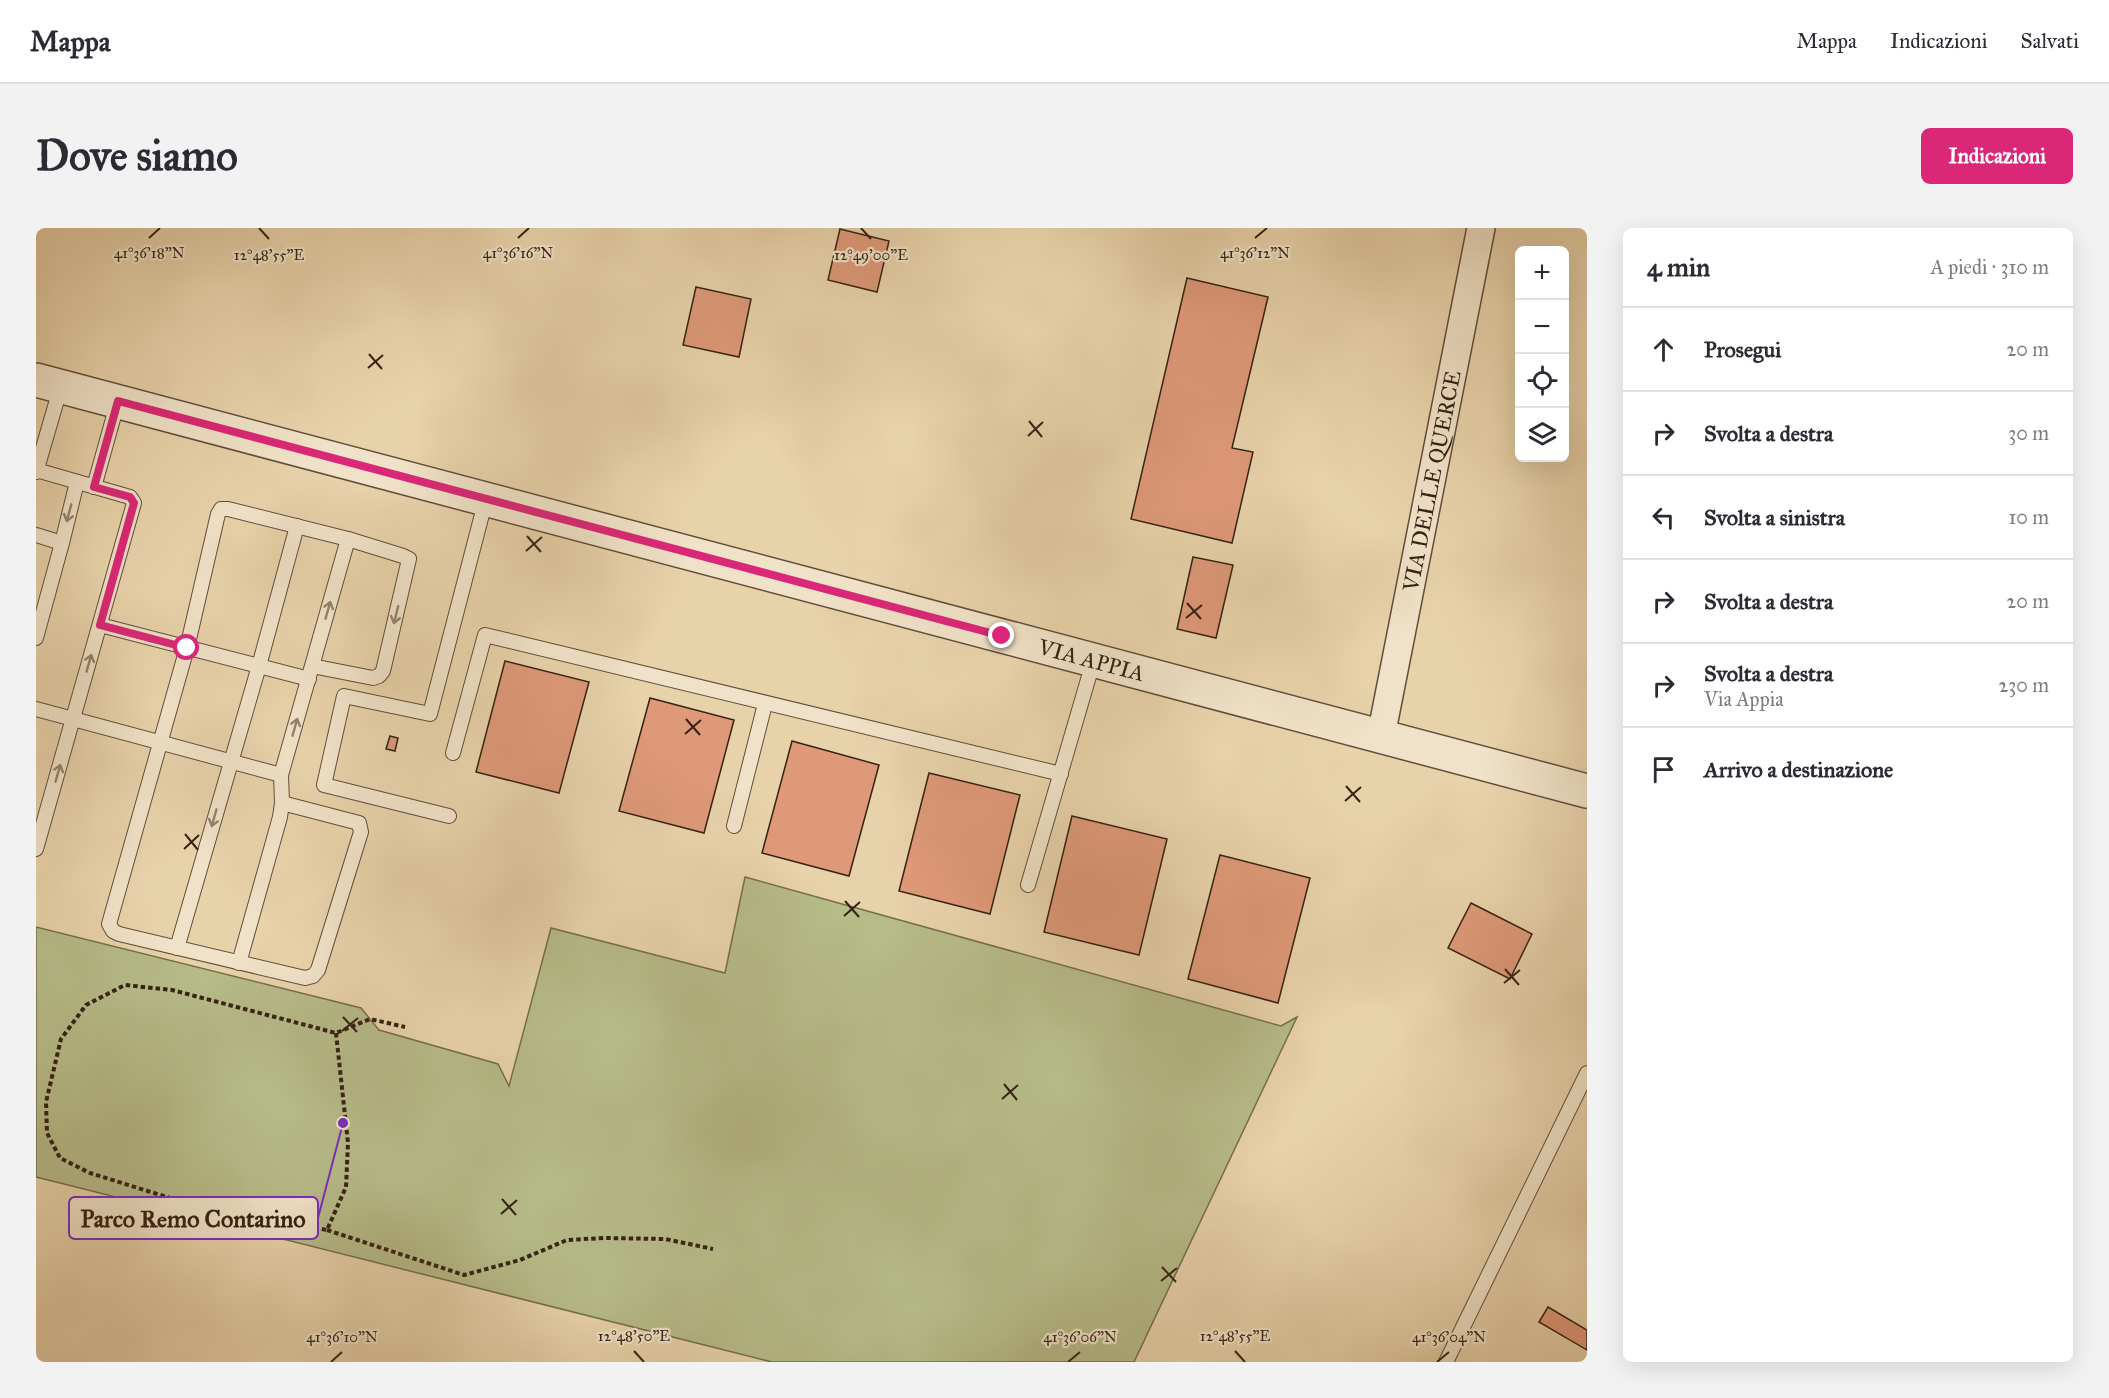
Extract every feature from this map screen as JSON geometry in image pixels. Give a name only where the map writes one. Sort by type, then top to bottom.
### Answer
[{"type":"street","name":"VIA DELLE QUERCE","points":[[1381,736],[1481,228]]},
{"type":"street","name":"VIA APPIA","points":[[48,383],[1587,791]]},
{"type":"lane","points":[[36,849],[134,503],[130,497],[36,471],[48,383]]},
{"type":"lane","points":[[94,487],[118,401]]},
{"type":"lane","points":[[36,638],[77,482]]},
{"type":"lane","points":[[449,816],[324,785],[344,696],[430,714],[486,499]]},
{"type":"lane","points":[[100,625],[187,648],[259,666],[373,678],[379,676],[383,671],[409,559],[404,555],[348,539],[228,509],[221,510],[218,514],[187,648],[109,924],[112,931],[305,978],[313,976],[318,970],[361,832],[359,823],[282,803]]},
{"type":"lane","points":[[177,948],[297,526]]},
{"type":"lane","points":[[36,535],[62,543]]},
{"type":"lane","points":[[239,963],[282,803],[281,775],[348,539]]},
{"type":"lane","points":[[453,753],[485,635],[1060,774]]},
{"type":"lane","points":[[1028,885],[1094,659]]},
{"type":"lane","points":[[734,826],[765,704]]},
{"type":"lane","points":[[36,709],[281,775]]},
{"type":"lane","points":[[1446,1362],[1587,1073]]},
{"type":"path","points":[[405,1027],[370,1019],[336,1033],[172,990],[125,985],[86,1005],[61,1039],[46,1102],[47,1133],[60,1158],[90,1173],[170,1198],[327,1230],[464,1275],[520,1260],[567,1240],[665,1239],[713,1249]]},
{"type":"path","points":[[327,1230],[346,1187],[348,1143],[336,1033]]},
{"type":"green space","points":[[745,877],[1281,1026],[1297,1017],[1134,1362],[772,1362],[36,1177],[36,927],[361,1008],[379,1030],[498,1064],[509,1086],[551,928],[725,973]]},
{"type":"building","points":[[840,229],[889,241],[877,292],[828,280]]},
{"type":"building","points":[[1187,278],[1268,297],[1232,448],[1253,452],[1232,543],[1131,519]]},
{"type":"building","points":[[696,287],[751,299],[739,357],[683,345]]},
{"type":"building","points":[[1193,557],[1233,565],[1216,638],[1177,629]]},
{"type":"building","points":[[505,661],[589,682],[559,793],[476,772]]},
{"type":"building","points":[[650,698],[734,720],[704,833],[619,811]]},
{"type":"building","points":[[390,736],[398,738],[395,751],[386,749]]},
{"type":"building","points":[[792,741],[879,765],[849,876],[762,853]]},
{"type":"building","points":[[929,773],[1020,795],[990,914],[899,891]]},
{"type":"building","points":[[1072,816],[1167,839],[1139,955],[1044,932]]},
{"type":"building","points":[[1220,855],[1310,878],[1278,1003],[1188,979]]},
{"type":"building","points":[[1471,903],[1532,934],[1510,979],[1448,948]]},
{"type":"building","points":[[1548,1307],[1587,1330],[1587,1350],[1539,1322]]},
{"type":"place","name":"Parco Remo Contarino","points":[[343,1123]]},
{"type":"route","points":[[187,648],[100,625],[134,509],[134,503],[130,497],[94,487],[118,401],[1002,636]]}]
